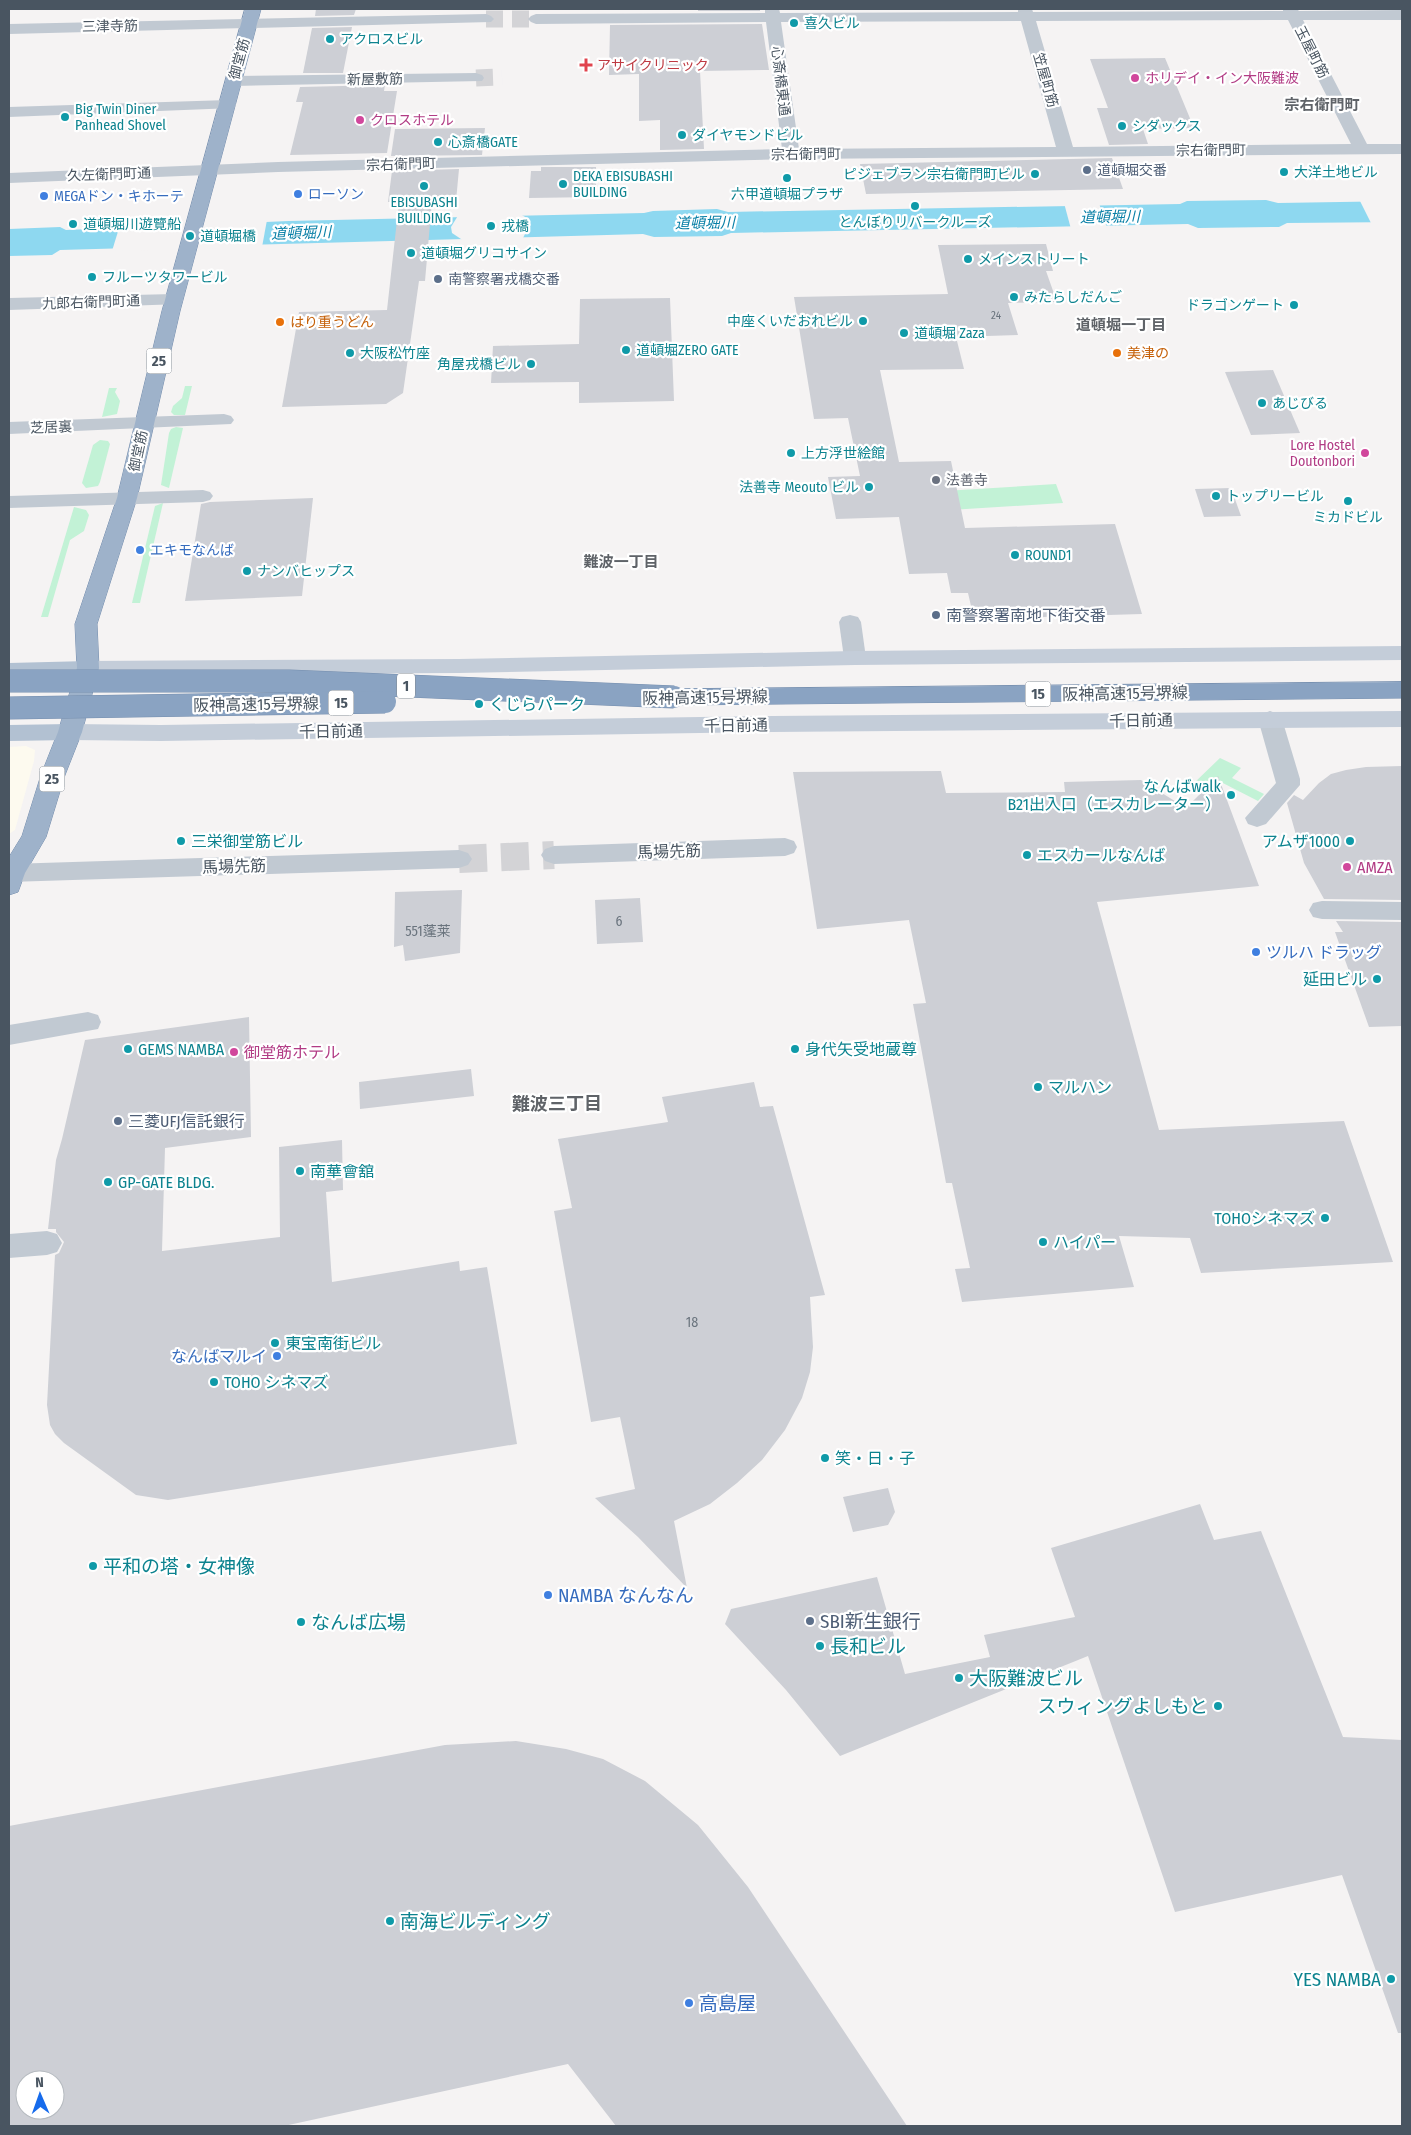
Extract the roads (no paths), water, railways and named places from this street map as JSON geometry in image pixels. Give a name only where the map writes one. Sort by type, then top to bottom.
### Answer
[{"type":"highway","name":"御堂筋","points":[[10,877],[34,837],[53,775],[70,732],[88,668],[87,619],[127,498],[174,300],[251,16]]},
{"type":"highway","name":"1","points":[[9,681],[290,681],[674,697]]},
{"type":"highway","name":"阪神高速15号堺線","points":[[9,708],[674,697],[1402,690]]},
{"type":"main road","points":[[9,670],[459,666],[855,658],[1402,653]]},
{"type":"main road","name":"千日前通","points":[[70,732],[160,733],[1402,719]]},
{"type":"main road","points":[[9,732],[70,732]]},
{"type":"street","name":"笠屋町筋","points":[[1026,12],[1066,151]]},
{"type":"street","points":[[536,19],[772,13],[1292,12],[1402,15]]},
{"type":"street","name":"玉屋町筋","points":[[1292,12],[1361,148]]},
{"type":"street","name":"心斎橋東通","points":[[772,13],[791,154]]},
{"type":"street","name":"三津寺筋","points":[[9,28],[251,16],[287,22],[486,20]]},
{"type":"street","name":"新屋敷筋","points":[[234,81],[476,78]]},
{"type":"street","points":[[9,112],[228,105]]},
{"type":"street","name":"宗右衛門町","points":[[209,170],[791,154],[1402,149]]},
{"type":"street","name":"久左衛門町通","points":[[9,178],[209,170]]},
{"type":"street","name":"九郎右衛門町通","points":[[9,304],[174,300]]},
{"type":"street","name":"芝居裏","points":[[9,428],[224,420]]},
{"type":"street","points":[[9,502],[203,496]]},
{"type":"street","points":[[850,622],[855,658]]},
{"type":"street","points":[[1257,818],[1288,784],[1270,719]]},
{"type":"street","name":"馬場先筋","points":[[554,854],[785,847]]},
{"type":"street","name":"馬場先筋","points":[[10,877],[459,859]]},
{"type":"street","points":[[1322,910],[1402,911]]},
{"type":"street","points":[[9,1035],[88,1022]]},
{"type":"street","points":[[9,1246],[47,1243]]},
{"type":"water","name":"道頓堀川","points":[[1266,200],[1278,203],[1402,201],[1402,222],[1287,223],[1279,227],[1198,228],[1188,224],[731,233],[722,236],[654,237],[643,234],[60,250],[52,255],[9,256],[9,229],[60,227],[66,230],[289,221],[644,213],[653,211],[717,209],[728,212],[1180,204],[1187,201]]},
{"type":"tunnel","points":[[486,19],[536,19]]},
{"type":"tunnel","points":[[476,78],[502,77]]},
{"type":"tunnel","points":[[459,859],[554,855]]},
{"type":"place","name":"喜久ビル","points":[[794,23]]},
{"type":"place","name":"アクロスビル","points":[[330,39]]},
{"type":"place","name":"アサイクリニック","points":[[586,65]]},
{"type":"place","name":"ホリデイ・イン大阪難波","points":[[1135,78]]},
{"type":"place","name":"Big Twin Diner Panhead Shovel","points":[[65,117]]},
{"type":"place","name":"クロスホテル","points":[[360,120]]},
{"type":"place","name":"シダックス","points":[[1122,126]]},
{"type":"place","name":"ダイヤモンドビル","points":[[682,135]]},
{"type":"place","name":"心斎橋GATE","points":[[438,142]]},
{"type":"place","name":"道頓堀交番","points":[[1087,170]]},
{"type":"place","name":"大洋土地ビル","points":[[1284,172]]},
{"type":"place","name":"ピジェブラン宗右衛門町ビル","points":[[1035,174]]},
{"type":"place","name":"六甲道頓堀プラザ","points":[[787,178]]},
{"type":"place","name":"DEKA EBISUBASHI BUILDING","points":[[563,184]]},
{"type":"place","name":"EBISUBASHI BUILDING","points":[[424,186]]},
{"type":"place","name":"ローソン","points":[[298,194]]},
{"type":"place","name":"MEGAドン・キホーテ","points":[[44,196]]},
{"type":"place","name":"とんぼりリバークルーズ","points":[[915,206]]},
{"type":"place","name":"道頓堀川遊覽船","points":[[73,224]]},
{"type":"place","name":"戎橋","points":[[491,226]]},
{"type":"place","name":"道頓堀橋","points":[[190,236]]},
{"type":"place","name":"道頓堀グリコサイン","points":[[411,253]]},
{"type":"place","name":"メインストリート","points":[[968,259]]},
{"type":"place","name":"フルーツタワービル","points":[[92,277]]},
{"type":"place","name":"南警察署戎橋交番","points":[[438,279]]},
{"type":"place","name":"みたらしだんご","points":[[1014,297]]},
{"type":"place","name":"ドラゴンゲート","points":[[1294,305]]},
{"type":"place","name":"中座くいだおれビル","points":[[863,321]]},
{"type":"place","name":"はり重うどん","points":[[280,322]]},
{"type":"place","name":"道頓堀 Zaza","points":[[904,333]]},
{"type":"place","name":"道頓堀ZERO GATE","points":[[626,350]]},
{"type":"place","name":"大阪松竹座","points":[[350,353]]},
{"type":"place","name":"美津の","points":[[1117,353]]},
{"type":"place","name":"角屋戎橋ビル","points":[[531,364]]},
{"type":"place","name":"あじびる","points":[[1262,403]]},
{"type":"place","name":"上方浮世絵館","points":[[791,453]]},
{"type":"place","name":"Lore Hostel Doutonbori","points":[[1365,453]]},
{"type":"place","name":"法善寺","points":[[936,480]]},
{"type":"place","name":"法善寺 Meouto ビル","points":[[869,487]]},
{"type":"place","name":"トップリービル","points":[[1216,496]]},
{"type":"place","name":"ミカドビル","points":[[1348,501]]},
{"type":"place","name":"エキモなんば","points":[[140,550]]},
{"type":"place","name":"ROUND1","points":[[1015,555]]},
{"type":"place","name":"ナンバヒップス","points":[[247,571]]},
{"type":"place","name":"南警察署南地下街交番","points":[[936,615]]},
{"type":"place","name":"くじらパーク","points":[[479,704]]},
{"type":"place","name":"なんばwalk B21出入口（エスカレーター）","points":[[1231,795]]},
{"type":"place","name":"三栄御堂筋ビル","points":[[181,841]]},
{"type":"place","name":"アムザ1000","points":[[1350,841]]},
{"type":"place","name":"エスカールなんば","points":[[1027,855]]},
{"type":"place","name":"AMZA","points":[[1347,867]]},
{"type":"place","name":"ツルハ ドラッグ","points":[[1256,952]]},
{"type":"place","name":"延田ビル","points":[[1377,979]]},
{"type":"place","name":"GEMS NAMBA","points":[[128,1049]]},
{"type":"place","name":"身代矢受地蔵尊","points":[[795,1049]]},
{"type":"place","name":"御堂筋ホテル","points":[[234,1052]]},
{"type":"place","name":"マルハン","points":[[1038,1087]]},
{"type":"place","name":"三菱UFJ信託銀行","points":[[118,1121]]},
{"type":"place","name":"南華會舘","points":[[300,1171]]},
{"type":"place","name":"GP-GATE BLDG.","points":[[108,1182]]},
{"type":"place","name":"TOHOシネマズ","points":[[1325,1218]]},
{"type":"place","name":"ハイパー","points":[[1043,1242]]},
{"type":"place","name":"東宝南街ビル","points":[[275,1343]]},
{"type":"place","name":"なんばマルイ","points":[[277,1356]]},
{"type":"place","name":"TOHO シネマズ","points":[[214,1382]]},
{"type":"place","name":"笑・日・子","points":[[825,1458]]},
{"type":"place","name":"平和の塔・女神像","points":[[93,1566]]},
{"type":"place","name":"NAMBA なんなん","points":[[548,1595]]},
{"type":"place","name":"SBI新生銀行","points":[[810,1621]]},
{"type":"place","name":"なんば広場","points":[[301,1622]]},
{"type":"place","name":"長和ビル","points":[[820,1646]]},
{"type":"place","name":"大阪難波ビル","points":[[959,1678]]},
{"type":"place","name":"スウィングよしもと","points":[[1218,1706]]},
{"type":"place","name":"南海ビルディング","points":[[390,1921]]},
{"type":"place","name":"YES NAMBA","points":[[1391,1979]]},
{"type":"place","name":"高島屋","points":[[689,2003]]},
{"type":"district","name":"宗右衛門町","points":[[1322,105]]},
{"type":"district","name":"道頓堀一丁目","points":[[1121,325]]},
{"type":"district","name":"難波一丁目","points":[[621,562]]},
{"type":"district","name":"難波三丁目","points":[[557,1104]]}]
